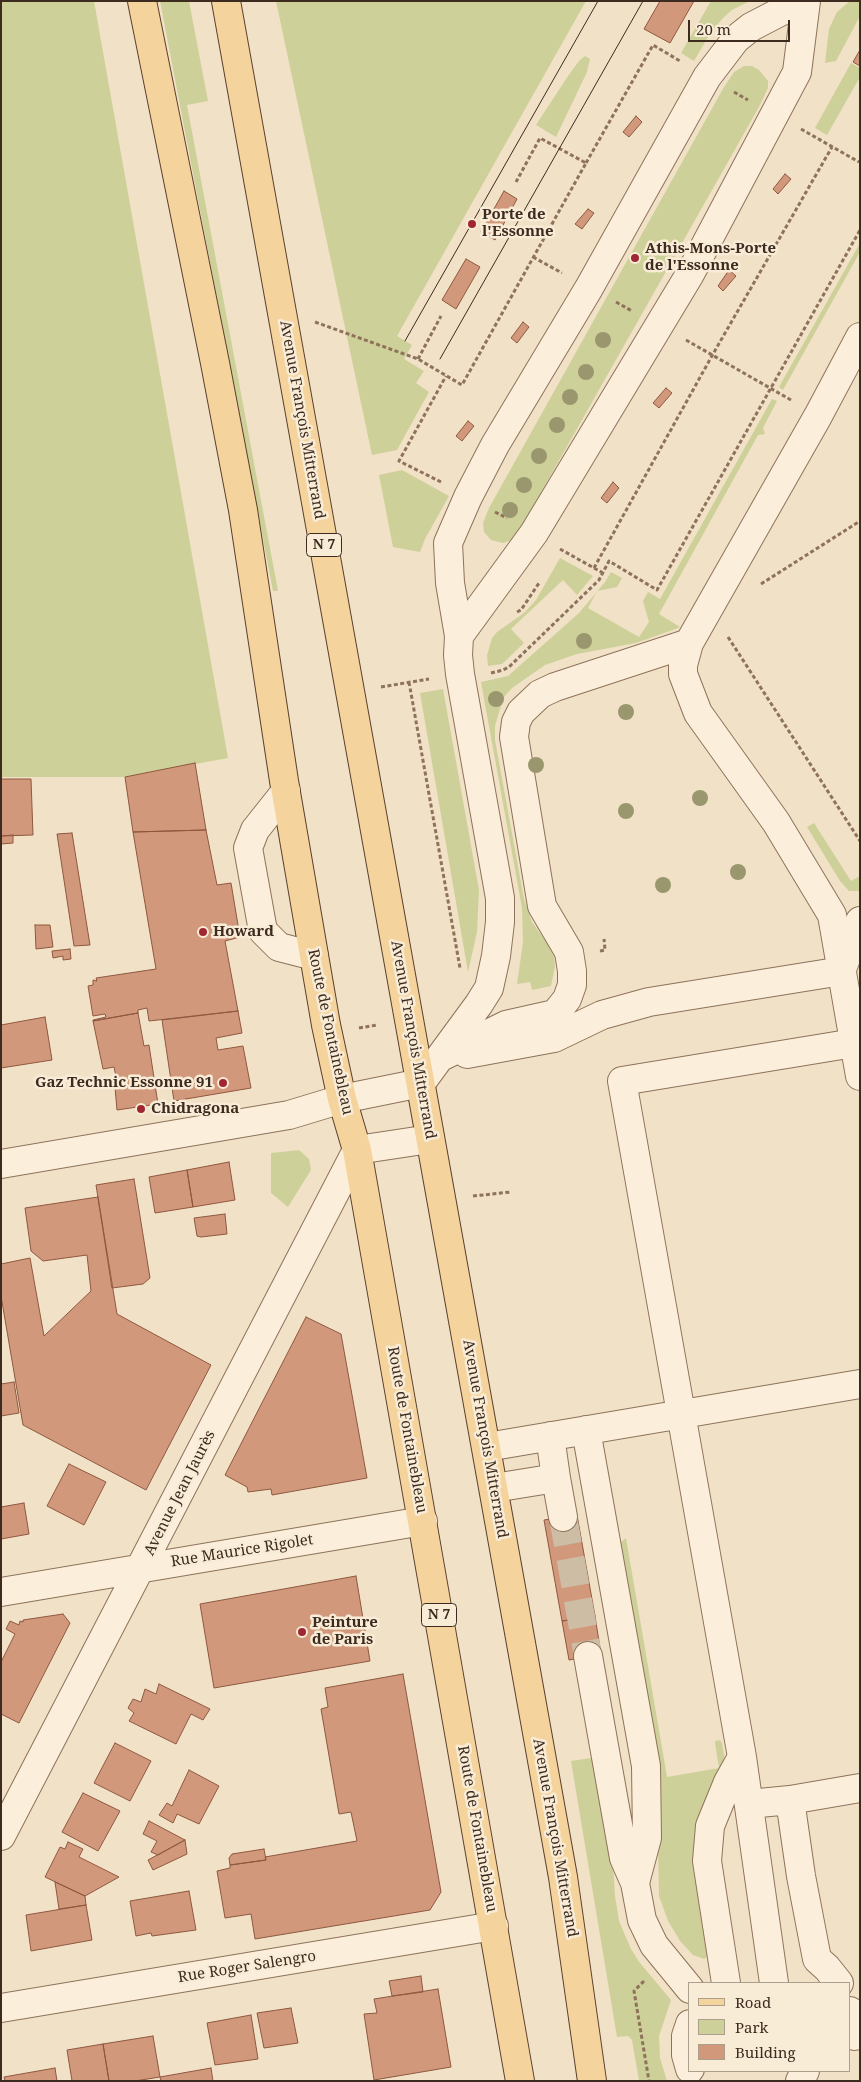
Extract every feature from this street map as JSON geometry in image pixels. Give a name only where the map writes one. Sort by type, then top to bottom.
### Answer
[{"type":"main road","name":"N 7","points":[[142,1],[241,500],[285,786]]},
{"type":"main road","name":"Avenue François Mitterrand","points":[[226,1],[563,1877],[592,2081]]},
{"type":"main road","name":"Route de Fontainebleau","points":[[285,786],[314,956],[342,1099],[357,1150],[520,2081]]},
{"type":"street","points":[[1,1164],[280,1117],[342,1099],[421,1084],[436,1060],[480,1004],[489,988],[500,922],[498,890],[460,674],[459,636],[450,583],[448,543],[468,497],[495,445],[589,288],[707,77],[736,39],[751,27],[801,1]]},
{"type":"street","points":[[459,636],[534,533],[690,274],[797,72],[806,1]]},
{"type":"street","points":[[860,337],[818,416],[688,643],[684,657],[683,674],[698,713],[776,822],[832,915],[860,1076]]},
{"type":"street","points":[[436,1060],[506,1025],[555,1014],[567,999],[572,985],[569,952],[542,906],[514,736],[516,722],[521,712],[540,694],[555,687],[688,643]]},
{"type":"street","points":[[285,786],[255,830],[248,848],[263,931],[279,947],[314,956]]},
{"type":"street","points":[[842,971],[860,921]]},
{"type":"street","points":[[436,1060],[554,1038],[602,1015],[649,1002],[842,971]]},
{"type":"street","points":[[774,1982],[742,1758],[622,1081],[854,1043]]},
{"type":"street","points":[[357,1150],[430,1139]]},
{"type":"street","name":"Avenue Jean Jaurès","points":[[1,1836],[357,1150]]},
{"type":"street","points":[[487,1447],[860,1384]]},
{"type":"street","points":[[586,1430],[646,1766],[647,1838],[635,1883]]},
{"type":"street","points":[[550,1436],[563,1517]]},
{"type":"street","points":[[494,1488],[556,1478]]},
{"type":"street","name":"Rue Maurice Rigolet","points":[[1,1592],[423,1521]]},
{"type":"street","points":[[588,1656],[624,1858],[635,1883],[638,1908],[647,1934],[664,1960],[688,1987]]},
{"type":"street","points":[[726,1982],[707,1860],[710,1826],[728,1782],[742,1758]]},
{"type":"street","points":[[748,1804],[790,1800],[860,1788]]},
{"type":"street","points":[[790,1800],[801,1876],[817,1959],[828,1968],[838,1982]]},
{"type":"street","name":"Rue Roger Salengro","points":[[1,2008],[494,1926]]},
{"type":"street","points":[[688,2030],[686,2036],[688,2062]]},
{"type":"path","points":[[312,321],[418,359],[462,385],[653,45],[684,64]]},
{"type":"path","points":[[730,90],[751,102]]},
{"type":"path","points":[[794,125],[859,162]]},
{"type":"path","points":[[516,182],[540,138],[586,163]]},
{"type":"path","points":[[594,568],[708,362],[832,146]]},
{"type":"path","points":[[483,674],[509,667],[599,580],[610,561],[658,590],[860,230]]},
{"type":"path","points":[[418,359],[441,316]]},
{"type":"path","points":[[446,376],[398,461],[534,533],[603,573]]},
{"type":"path","points":[[760,584],[860,521]]},
{"type":"path","points":[[726,632],[860,841]]},
{"type":"path","points":[[409,682],[461,976]]},
{"type":"green space","points":[[1,1],[94,1],[228,758],[125,777],[1,777]]},
{"type":"green space","points":[[160,1],[189,1],[208,101],[187,105],[278,591],[273,591]]},
{"type":"green space","points":[[276,1],[586,1],[397,336],[412,345],[404,359],[424,371],[416,383],[429,392],[397,450],[372,455]]},
{"type":"green space","points":[[711,1],[750,1],[732,10],[723,18],[711,32],[694,61],[681,53]]},
{"type":"green space","points":[[850,1],[860,1],[860,16],[836,61],[825,63],[829,29],[837,12]]},
{"type":"green space","points":[[585,56],[590,59],[587,72],[556,137],[536,125],[568,76]]},
{"type":"green space","points":[[851,63],[860,68],[860,77],[827,135],[815,128]]},
{"type":"green space","points":[[744,66],[752,66],[759,70],[768,81],[768,88],[759,107],[522,526],[512,540],[503,543],[491,540],[484,532],[483,523],[489,508],[724,87],[734,72]]},
{"type":"green space","points":[[860,243],[860,252],[783,390],[779,387]]},
{"type":"green space","points":[[772,399],[777,401],[763,428],[765,434],[758,435],[659,614],[680,627],[636,643],[577,654],[545,665],[512,688],[504,697],[495,726],[495,740],[524,899],[532,922],[547,943],[554,957],[555,966],[551,986],[532,990],[530,982],[517,984],[523,942],[522,908],[481,682],[508,676],[579,613],[596,592],[588,608],[639,637],[649,622],[643,601],[648,592],[660,599]]},
{"type":"green space","points":[[402,470],[449,496],[425,539],[420,552],[393,547],[379,475]]},
{"type":"green space","points":[[560,558],[593,576],[577,595],[563,580],[511,629],[524,643],[502,664],[488,666],[487,655],[492,638],[497,632],[524,613],[536,600]]},
{"type":"green space","points":[[611,572],[622,578],[617,587],[598,591]]},
{"type":"green space","points":[[443,689],[479,890],[477,932],[468,972],[420,693]]},
{"type":"green space","points":[[814,823],[851,881],[860,876],[860,891],[849,891],[840,881],[807,827]]},
{"type":"green space","points":[[299,1150],[309,1159],[311,1170],[288,1207],[271,1193],[271,1153]]},
{"type":"green space","points":[[626,1538],[667,1777],[719,1768],[715,1741],[720,1740],[722,1743],[725,1761],[711,1954],[704,1959],[693,1955],[680,1941],[668,1921],[659,1896],[658,1847],[661,1785],[620,1543]]},
{"type":"green space","points":[[598,1757],[610,1819],[615,1896],[619,1921],[631,1949],[640,1963],[671,2000],[659,2036],[660,2058],[667,2081],[639,2081],[632,2040],[628,2036],[617,2037],[571,1761]]},
{"type":"building","points":[[660,1],[694,1],[670,43],[644,29]]},
{"type":"building","points":[[860,50],[860,66],[853,62]]},
{"type":"building","points":[[636,116],[642,122],[629,137],[623,132]]},
{"type":"building","points":[[785,174],[791,179],[778,194],[773,189]]},
{"type":"building","points":[[504,191],[517,199],[495,240],[481,232]]},
{"type":"building","points":[[588,209],[594,213],[582,229],[575,224]]},
{"type":"building","points":[[466,259],[480,267],[456,309],[442,300]]},
{"type":"building","points":[[729,270],[736,276],[723,291],[718,286]]},
{"type":"building","points":[[523,322],[529,327],[517,343],[511,338]]},
{"type":"building","points":[[666,388],[672,393],[659,408],[653,403]]},
{"type":"building","points":[[468,421],[474,426],[462,441],[456,436]]},
{"type":"building","points":[[613,482],[619,488],[607,503],[601,498]]},
{"type":"building","points":[[195,763],[206,830],[133,832],[125,777]]},
{"type":"building","points":[[1,779],[31,779],[33,835],[1,836]]},
{"type":"building","points":[[206,830],[217,885],[231,883],[240,937],[225,941],[238,1011],[149,1021],[147,1008],[138,1010],[138,1013],[93,1021],[106,1017],[105,1014],[93,1016],[88,986],[93,985],[93,980],[97,981],[96,978],[156,969],[133,832]]},
{"type":"building","points":[[72,833],[90,945],[74,946],[57,834]]},
{"type":"building","points":[[13,835],[13,843],[1,844],[1,836]]},
{"type":"building","points":[[35,925],[50,925],[53,947],[36,949]]},
{"type":"building","points":[[70,949],[71,959],[63,960],[63,956],[53,958],[52,951]]},
{"type":"building","points":[[238,1011],[242,1033],[216,1038],[218,1050],[243,1046],[251,1088],[174,1101],[162,1020]]},
{"type":"building","points":[[138,1013],[144,1046],[149,1045],[158,1104],[117,1110],[115,1087],[118,1086],[114,1067],[103,1069],[93,1021]]},
{"type":"building","points":[[45,1017],[52,1060],[1,1068],[1,1025]]},
{"type":"building","points":[[229,1162],[235,1200],[193,1207],[187,1170]]},
{"type":"building","points":[[187,1170],[193,1207],[155,1213],[149,1177]]},
{"type":"building","points":[[134,1179],[150,1278],[143,1284],[112,1288],[96,1185]]},
{"type":"building","points":[[98,1197],[117,1314],[211,1365],[146,1490],[23,1425],[1,1296],[1,1264],[30,1258],[44,1336],[91,1291],[87,1255],[43,1261],[31,1251],[25,1208]]},
{"type":"building","points":[[225,1214],[227,1234],[197,1236],[194,1218]]},
{"type":"building","points":[[306,1317],[341,1334],[367,1478],[272,1495],[271,1489],[248,1492],[247,1487],[225,1475]]},
{"type":"building","points":[[14,1382],[19,1413],[1,1416],[1,1384]]},
{"type":"building","points":[[69,1464],[106,1482],[84,1525],[47,1506]]},
{"type":"building","points":[[24,1503],[29,1534],[1,1539],[1,1507]]},
{"type":"building","points":[[577,1515],[595,1616],[562,1621],[544,1520]]},
{"type":"building","points":[[356,1576],[370,1661],[214,1688],[200,1604]]},
{"type":"building","points":[[63,1614],[70,1623],[19,1723],[1,1714],[1,1662],[15,1634],[6,1629],[10,1621],[19,1625],[20,1621],[23,1622],[23,1620]]},
{"type":"building","points":[[595,1616],[601,1654],[569,1660],[562,1621]]},
{"type":"building","points":[[403,1674],[441,1892],[430,1910],[255,1939],[251,1914],[225,1918],[217,1871],[230,1868],[230,1865],[266,1860],[265,1857],[357,1841],[351,1812],[339,1814],[321,1709],[328,1707],[325,1688]]},
{"type":"building","points":[[159,1684],[210,1709],[203,1720],[191,1714],[176,1744],[129,1721],[134,1713],[128,1708],[133,1699],[141,1702],[145,1689],[156,1694]]},
{"type":"building","points":[[115,1743],[151,1761],[130,1801],[94,1783]]},
{"type":"building","points":[[189,1770],[219,1786],[199,1824],[177,1814],[173,1823],[159,1815],[167,1803],[172,1806]]},
{"type":"building","points":[[83,1793],[120,1811],[98,1851],[62,1832]]},
{"type":"building","points":[[149,1821],[185,1840],[158,1855],[151,1852],[157,1841],[143,1834]]},
{"type":"building","points":[[185,1840],[187,1854],[153,1870],[148,1860]]},
{"type":"building","points":[[68,1842],[83,1849],[79,1857],[119,1877],[85,1896],[45,1877],[60,1847],[65,1849]]},
{"type":"building","points":[[264,1849],[266,1860],[230,1865],[229,1858],[232,1854]]},
{"type":"building","points":[[55,1882],[85,1896],[86,1905],[59,1909]]},
{"type":"building","points":[[189,1891],[196,1930],[152,1936],[151,1933],[136,1936],[130,1901]]},
{"type":"building","points":[[86,1905],[92,1940],[31,1951],[26,1915]]},
{"type":"building","points":[[421,1976],[423,1992],[392,1996],[389,1981]]},
{"type":"building","points":[[438,1989],[451,2067],[374,2080],[364,2014],[377,2013],[374,1999]]},
{"type":"building","points":[[291,2008],[298,2043],[264,2048],[257,2013]]},
{"type":"building","points":[[251,2015],[258,2059],[215,2065],[207,2023]]},
{"type":"building","points":[[153,2036],[160,2077],[135,2081],[109,2081],[103,2044]]},
{"type":"building","points":[[103,2044],[109,2081],[72,2081],[67,2050]]},
{"type":"building","points":[[55,2068],[57,2081],[5,2081],[4,2077]]},
{"type":"building","points":[[211,2068],[213,2081],[161,2081],[160,2077]]},
{"type":"tunnel","points":[[563,1517],[588,1656]]},
{"type":"tram line","points":[[405,341],[598,1]]},
{"type":"tram line","points":[[440,359],[643,1]]},
{"type":"place","name":"Porte de l'Essonne","points":[[472,224]]},
{"type":"place","name":"Athis-Mons-Porte de l'Essonne","points":[[635,258]]},
{"type":"place","name":"Howard","points":[[203,932]]},
{"type":"place","name":"Gaz Technic Essonne 91","points":[[223,1083]]},
{"type":"place","name":"Chidragona","points":[[141,1109]]},
{"type":"place","name":"Peinture de Paris","points":[[302,1632]]}]
